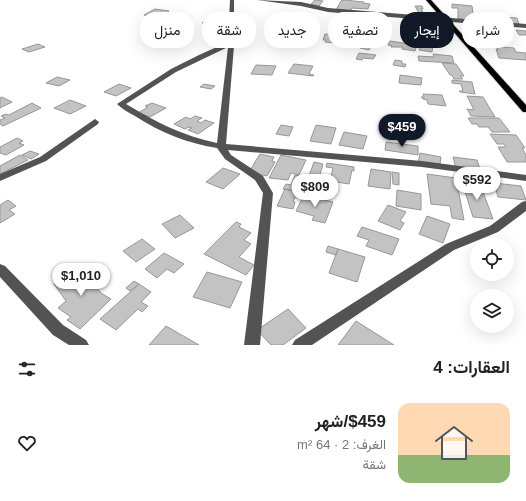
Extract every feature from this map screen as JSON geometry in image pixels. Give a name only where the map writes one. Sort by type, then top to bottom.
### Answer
[{"type":"main road","points":[[428,0],[438,12]]},
{"type":"main road","points":[[454,30],[526,110]]},
{"type":"street","points":[[232,0],[232,12]]},
{"type":"street","points":[[259,0],[301,4],[328,10],[400,16]]},
{"type":"street","points":[[454,20],[526,26]]},
{"type":"street","points":[[219,48],[174,69],[120,104],[167,130],[187,139],[221,147],[420,163],[526,178]]},
{"type":"street","points":[[231,48],[221,147],[228,157],[259,178],[268,193],[252,345]]},
{"type":"street","points":[[0,178],[43,159],[95,122]]},
{"type":"street","points":[[300,345],[450,247],[494,229],[526,206]]},
{"type":"street","points":[[0,269],[58,330],[81,345]]},
{"type":"building","points":[[315,0],[323,1],[319,6],[311,4]]},
{"type":"building","points":[[341,1],[364,2],[363,3],[370,4],[368,9],[352,8],[350,12],[336,10]]},
{"type":"building","points":[[452,4],[472,6],[473,12],[462,12],[462,19],[458,19],[458,8],[452,8]]},
{"type":"building","points":[[415,6],[422,6],[423,9],[421,9],[423,12],[418,12]]},
{"type":"building","points":[[155,9],[169,11],[167,12],[150,12]]},
{"type":"building","points":[[514,18],[517,18],[519,24],[514,24]]},
{"type":"building","points":[[516,30],[526,31],[526,35],[519,35]]},
{"type":"building","points":[[325,34],[328,34],[328,42],[325,42],[326,40],[323,40]]},
{"type":"building","points":[[392,41],[400,42],[400,47],[392,47]]},
{"type":"building","points":[[38,44],[45,47],[29,52],[22,49]]},
{"type":"building","points":[[402,48],[416,48],[415,51]]},
{"type":"building","points":[[419,48],[433,48],[432,52],[419,50]]},
{"type":"building","points":[[497,48],[514,48],[516,52],[526,53],[526,60],[499,58],[496,49],[498,50]]},
{"type":"building","points":[[359,53],[376,55],[373,59],[356,59]]},
{"type":"building","points":[[433,54],[452,56],[454,63],[419,61],[418,56],[434,57]]},
{"type":"building","points":[[395,60],[402,61],[402,64],[406,64],[405,67],[393,65]]},
{"type":"building","points":[[442,63],[456,64],[464,76],[460,76],[463,79],[454,79]]},
{"type":"building","points":[[294,64],[313,66],[309,74],[314,75],[288,73]]},
{"type":"building","points":[[256,65],[276,66],[272,75],[251,74]]},
{"type":"building","points":[[400,75],[422,78],[421,85],[399,83]]},
{"type":"building","points":[[57,77],[70,80],[59,86],[46,83]]},
{"type":"building","points":[[452,80],[472,82],[475,94],[460,92],[459,91],[463,91],[461,84],[452,83]]},
{"type":"building","points":[[119,84],[131,88],[116,96],[104,92]]},
{"type":"building","points":[[204,84],[215,86],[211,89],[200,87]]},
{"type":"building","points":[[423,94],[442,95],[446,106],[428,104],[427,100],[421,97],[424,97]]},
{"type":"building","points":[[467,96],[483,97],[495,117],[471,116],[467,109],[474,110]]},
{"type":"building","points":[[2,97],[12,102],[0,108],[0,98]]},
{"type":"building","points":[[70,100],[86,106],[70,114],[54,108]]},
{"type":"building","points":[[32,103],[41,108],[3,126],[0,124],[0,120],[5,118],[1,116],[6,114],[9,115]]},
{"type":"building","points":[[152,103],[166,108],[150,117],[138,113],[148,107],[145,106]]},
{"type":"building","points":[[195,116],[202,118],[197,121],[201,123],[205,120],[214,123],[198,134],[188,130],[192,128],[189,127],[185,129],[174,124],[186,117],[190,119]]},
{"type":"building","points":[[468,118],[499,118],[510,132],[492,132],[488,127],[479,127],[477,124],[472,124]]},
{"type":"building","points":[[281,125],[293,127],[289,136],[276,134]]},
{"type":"building","points":[[316,125],[336,128],[331,144],[310,141]]},
{"type":"building","points":[[344,132],[367,136],[363,149],[339,145]]},
{"type":"building","points":[[490,134],[516,135],[525,148],[522,148],[526,155],[526,162],[507,162],[498,147],[506,147],[504,144],[497,144]]},
{"type":"building","points":[[17,138],[23,141],[19,143],[24,145],[6,155],[0,153],[0,147]]},
{"type":"building","points":[[386,142],[418,146],[418,155],[385,150]]},
{"type":"building","points":[[30,151],[39,154],[31,159],[22,155]]},
{"type":"building","points":[[420,153],[441,157],[440,164],[418,164]]},
{"type":"building","points":[[260,154],[274,157],[272,161],[275,162],[267,176],[249,172]]},
{"type":"building","points":[[20,155],[28,160],[0,174],[0,166]]},
{"type":"building","points":[[281,155],[306,160],[299,175],[291,173],[288,180],[269,178]]},
{"type":"building","points":[[453,157],[477,160],[481,172],[456,169]]},
{"type":"building","points":[[314,162],[323,164],[319,178],[309,176]]},
{"type":"building","points":[[327,163],[354,167],[349,184],[330,181],[333,168],[326,167]]},
{"type":"building","points":[[223,168],[240,174],[223,189],[206,182]]},
{"type":"building","points":[[371,169],[391,172],[390,189],[368,186]]},
{"type":"building","points":[[392,172],[399,173],[399,185],[393,184]]},
{"type":"building","points":[[427,174],[456,178],[464,220],[452,218],[450,206],[431,204]]},
{"type":"building","points":[[295,175],[318,179],[312,194],[283,189],[286,184],[291,185]]},
{"type":"building","points":[[462,182],[480,184],[493,219],[473,217]]},
{"type":"building","points":[[494,183],[521,186],[526,200],[498,197]]},
{"type":"building","points":[[285,189],[301,192],[299,198],[295,197],[293,209],[277,206]]},
{"type":"building","points":[[397,190],[421,194],[421,210],[396,206]]},
{"type":"building","points":[[304,195],[333,202],[325,223],[312,220],[314,216],[296,211]]},
{"type":"building","points":[[8,200],[16,206],[9,210],[15,214],[0,223],[0,205]]},
{"type":"building","points":[[388,205],[406,212],[400,221],[404,223],[400,230],[378,221]]},
{"type":"building","points":[[180,215],[194,228],[175,238],[162,224]]},
{"type":"building","points":[[427,216],[450,224],[443,243],[419,234]]},
{"type":"building","points":[[236,222],[241,224],[239,227],[251,233],[244,240],[251,244],[239,257],[254,265],[246,275],[204,254]]},
{"type":"building","points":[[362,227],[399,239],[392,255],[366,246],[369,240],[357,236]]},
{"type":"building","points":[[142,239],[155,249],[136,262],[123,251]]},
{"type":"building","points":[[328,246],[338,249],[336,255],[326,252]]},
{"type":"building","points":[[338,249],[365,257],[357,282],[329,273]]},
{"type":"building","points":[[164,253],[184,264],[174,273],[167,269],[157,278],[145,269]]},
{"type":"building","points":[[85,266],[93,275],[89,278],[101,293],[111,299],[80,329],[67,320],[71,317],[58,308],[66,301],[54,284]]},
{"type":"building","points":[[207,272],[242,282],[230,308],[193,297]]},
{"type":"building","points":[[134,281],[139,284],[130,291],[126,288]]},
{"type":"building","points":[[139,284],[151,292],[141,302],[148,306],[142,312],[138,309],[116,330],[100,319]]},
{"type":"building","points":[[288,309],[306,328],[283,345],[271,345],[257,330]]},
{"type":"building","points":[[356,321],[394,345],[338,345]]},
{"type":"building","points":[[166,326],[199,345],[149,345]]}]
